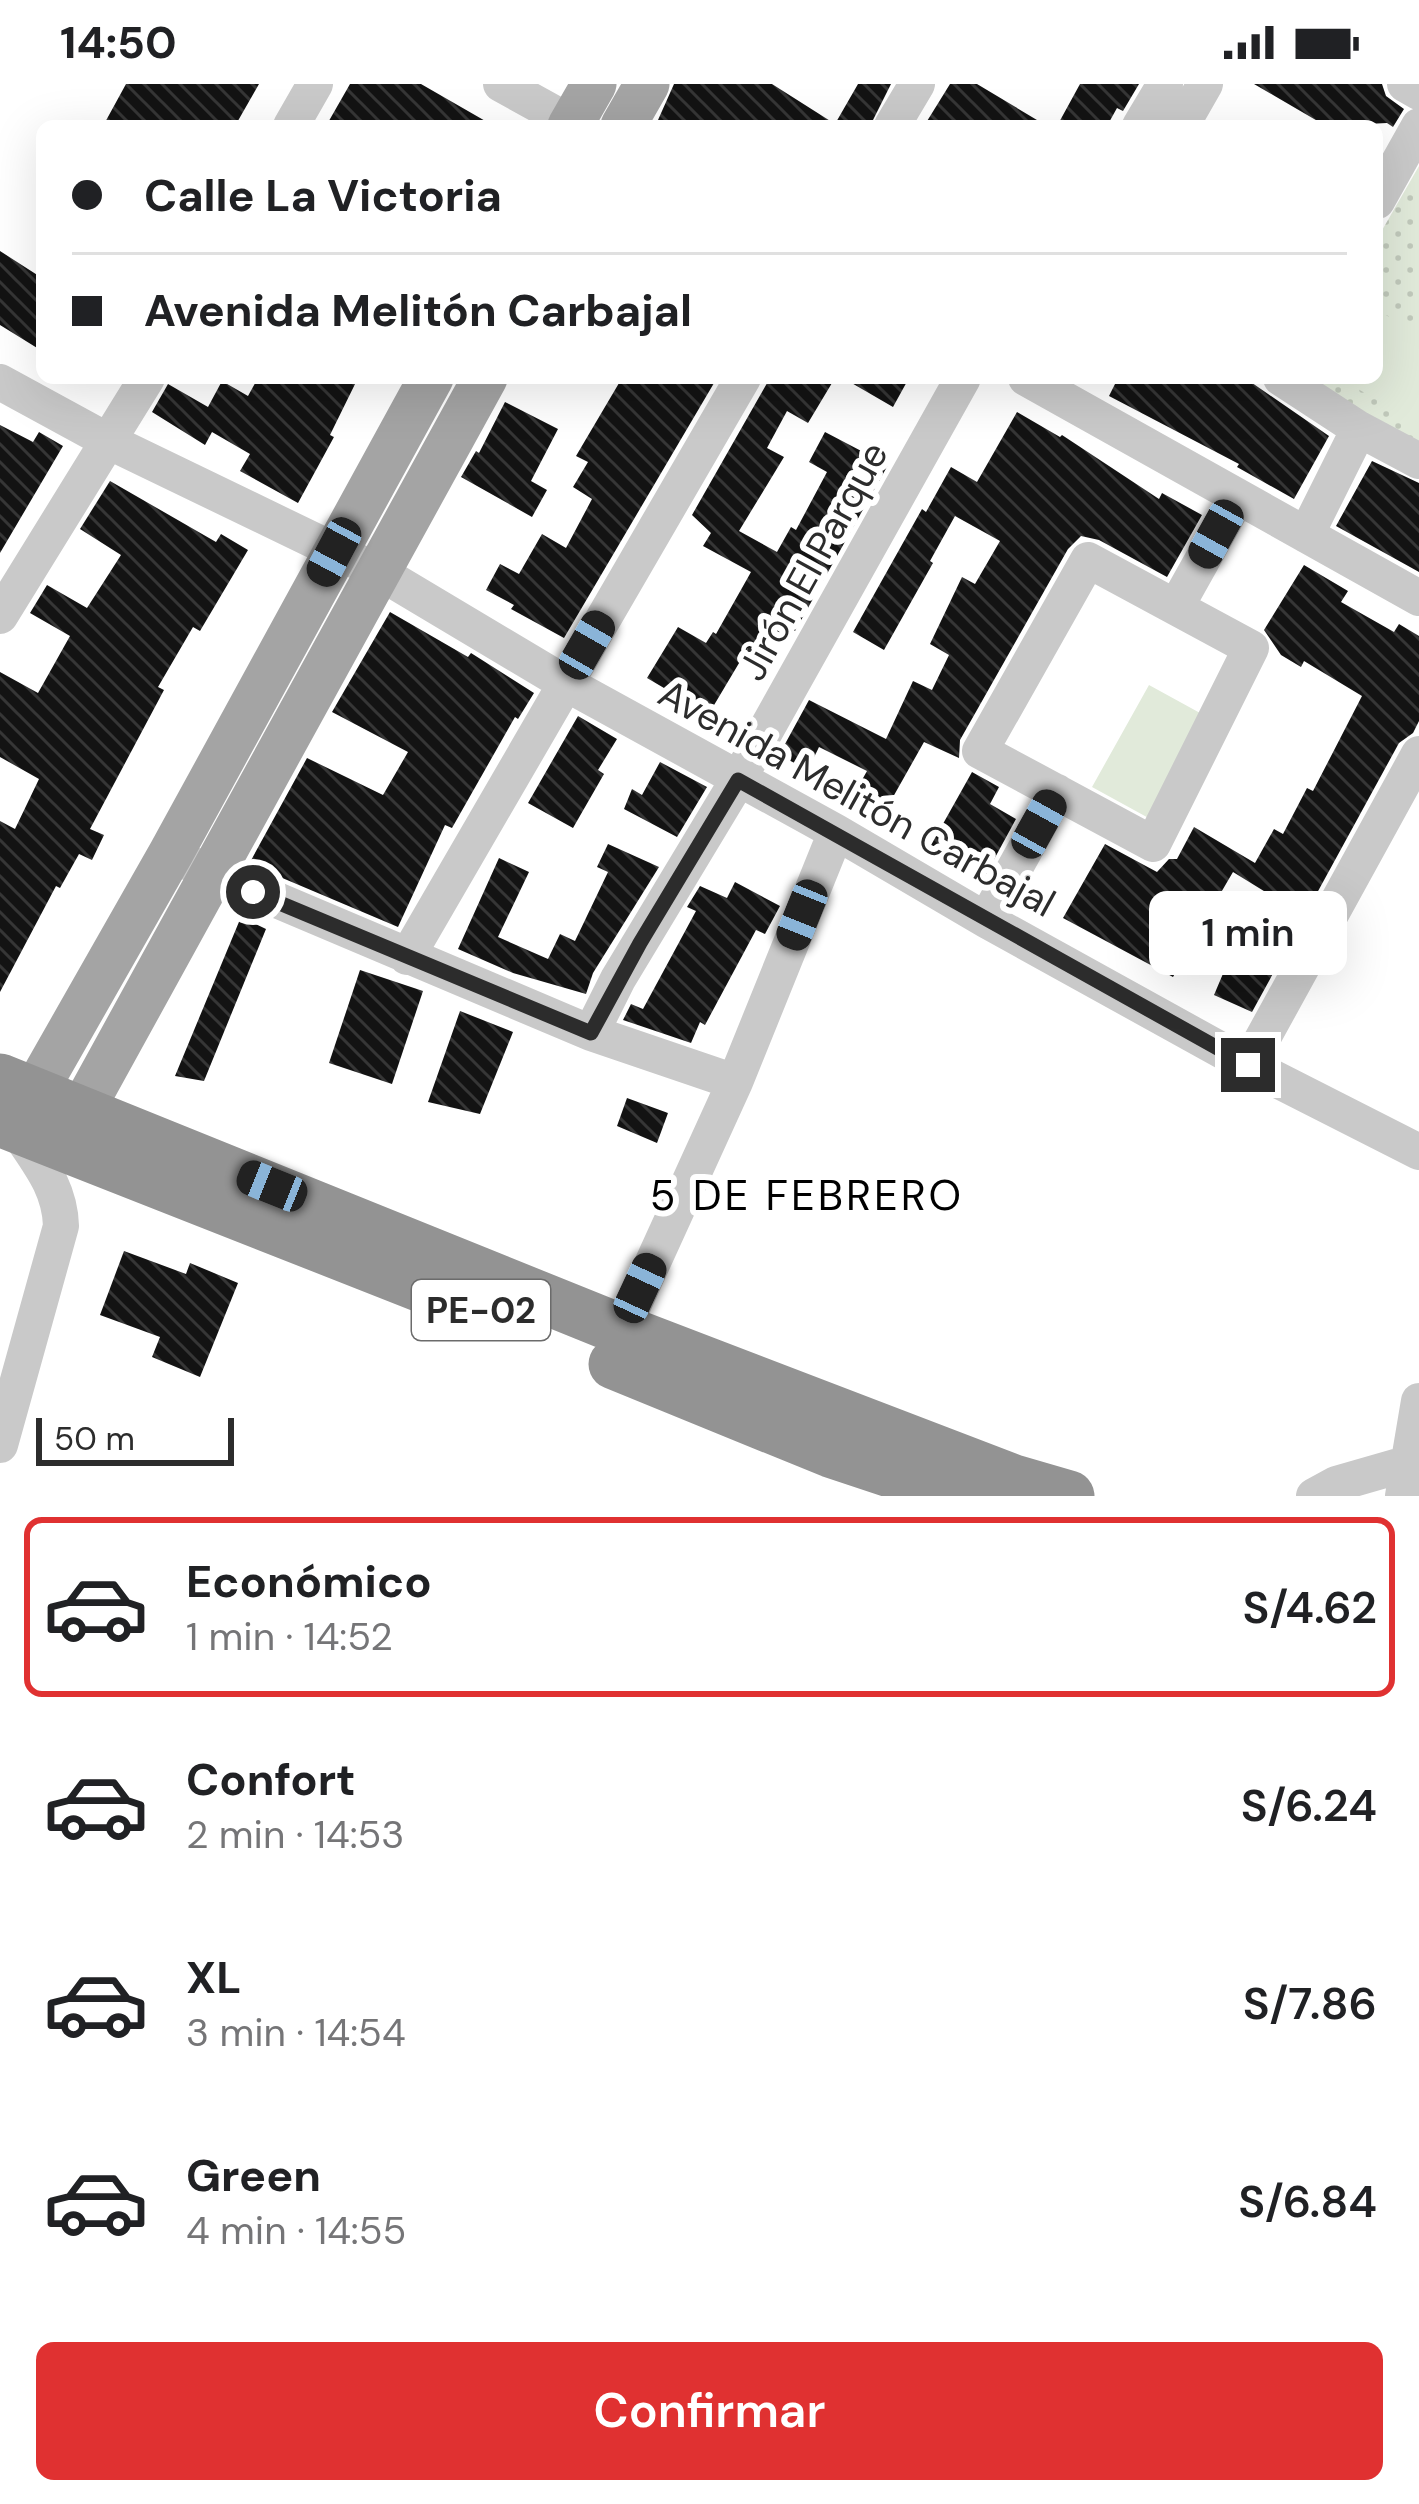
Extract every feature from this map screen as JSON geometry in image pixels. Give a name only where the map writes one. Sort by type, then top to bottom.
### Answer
[{"type":"highway","name":"PE-02","points":[[33,1120],[1069,1496]]},
{"type":"highway","name":"PE-02","points":[[33,1120],[830,1452],[962,1496]]},
{"type":"main road","points":[[576,120],[594,84]]},
{"type":"main road","points":[[626,120],[647,84]]},
{"type":"main road","points":[[33,1120],[171,853],[427,384]]},
{"type":"main road","points":[[33,1120],[214,875],[482,384]]},
{"type":"street","points":[[294,120],[315,84]]},
{"type":"street","points":[[501,84],[564,120]]},
{"type":"street","points":[[896,120],[917,84]]},
{"type":"street","points":[[1144,120],[1165,84]]},
{"type":"street","points":[[1184,120],[1205,84]]},
{"type":"street","points":[[1405,84],[1419,92]]},
{"type":"street","points":[[1383,190],[1419,126]]},
{"type":"street","name":"Avenida Melitón Carbajal","points":[[0,382],[110,442],[380,572],[565,683],[986,920],[1248,1065],[1419,1152]]},
{"type":"street","points":[[0,616],[144,384]]},
{"type":"street","points":[[407,957],[739,384]]},
{"type":"street","name":"Jirón El Parque","points":[[591,1033],[960,384]]},
{"type":"street","points":[[1039,384],[1419,598]]},
{"type":"street","points":[[1290,384],[1419,461]]},
{"type":"street","points":[[1306,535],[1359,429]]},
{"type":"street","points":[[1175,607],[1237,498]]},
{"type":"street","points":[[1088,560],[1175,607],[1251,648],[1153,844],[980,751],[1088,560]]},
{"type":"street","points":[[1248,1065],[1419,754]]},
{"type":"street","points":[[986,920],[1057,792]]},
{"type":"street","points":[[622,1330],[735,1082],[836,832]]},
{"type":"street","points":[[171,853],[591,1033],[735,1082]]},
{"type":"street","points":[[0,1445],[61,1226],[61,1204],[33,1120]]},
{"type":"street","points":[[1314,1496],[1336,1484],[1406,1479],[1419,1401]]},
{"type":"green space","points":[[1419,166],[1419,454],[1318,384],[1383,384],[1383,229]]},
{"type":"green space","points":[[1383,313],[1419,334],[1419,423],[1349,384],[1383,384]]},
{"type":"green space","points":[[1149,685],[1211,719],[1154,821],[1092,787]]},
{"type":"building","points":[[126,84],[259,84],[238,120],[106,120]]},
{"type":"building","points":[[350,84],[421,84],[484,120],[329,120]]},
{"type":"building","points":[[674,84],[772,84],[829,120],[658,120]]},
{"type":"building","points":[[858,84],[891,84],[873,120],[837,120]]},
{"type":"building","points":[[950,84],[977,84],[1037,120],[928,120]]},
{"type":"building","points":[[1080,84],[1139,84],[1123,111],[1117,108],[1110,120],[1060,120]]},
{"type":"building","points":[[1254,84],[1382,84],[1386,96],[1404,109],[1393,127],[1383,120],[1316,120]]},
{"type":"building","points":[[0,251],[36,274],[36,347],[0,325]]},
{"type":"building","points":[[168,384],[208,407],[220,384],[248,396],[255,384],[355,384],[330,435],[334,437],[298,503],[240,471],[250,454],[212,432],[205,445],[152,412]]},
{"type":"building","points":[[618,384],[713,384],[564,638],[486,590],[500,564],[519,574],[542,534],[566,548],[592,499],[573,487],[588,462],[576,456]]},
{"type":"building","points":[[767,384],[831,384],[808,423],[787,411],[767,448],[784,457],[739,531],[777,552],[791,527],[796,530],[827,472],[809,462],[825,432],[888,465],[795,631],[785,629],[768,659],[748,648],[701,727],[673,710],[681,698],[647,678],[678,627],[706,643],[716,634],[751,572],[703,546],[711,533],[692,515]]},
{"type":"building","points":[[853,384],[906,384],[893,407]]},
{"type":"building","points":[[1115,384],[1254,384],[1329,436],[1294,499],[1237,467],[1239,464],[1109,396]]},
{"type":"building","points":[[505,402],[558,429],[531,481],[547,490],[532,517],[461,477]]},
{"type":"building","points":[[1017,412],[1062,435],[1159,499],[1162,493],[1202,515],[1167,577],[1099,540],[1081,536],[1068,549],[960,740],[959,758],[924,742],[884,813],[853,796],[867,771],[819,747],[808,770],[779,755],[809,700],[886,739],[913,681],[932,690],[949,655],[930,644],[962,577],[975,584],[1000,541],[955,516],[884,650],[853,632],[951,467],[977,482]]},
{"type":"building","points":[[0,425],[33,442],[39,432],[63,446],[0,553]]},
{"type":"building","points":[[1372,461],[1419,483],[1419,572],[1336,526]]},
{"type":"building","points":[[110,481],[216,542],[221,534],[248,550],[200,631],[193,627],[158,687],[164,690],[90,829],[104,835],[92,860],[79,854],[60,888],[56,886],[0,992],[0,821],[15,829],[39,779],[0,757],[0,672],[38,693],[70,636],[30,613],[47,585],[87,608],[121,555],[80,529]]},
{"type":"building","points":[[1304,565],[1348,591],[1341,602],[1394,632],[1399,624],[1419,636],[1419,721],[1413,733],[1399,743],[1252,1012],[1214,995],[1233,950],[1199,931],[1173,977],[1063,918],[1105,844],[1157,872],[1169,859],[1177,859],[1194,827],[1255,863],[1274,829],[1283,834],[1307,788],[1313,791],[1362,696],[1304,661],[1301,667],[1281,655],[1264,630]],"holes":[[[1233,872],[1288,906],[1267,945],[1209,913]]]},
{"type":"building","points":[[390,612],[468,657],[471,653],[534,693],[515,717],[452,828],[445,825],[398,927],[249,864],[307,758],[383,795],[408,752],[332,712]]},
{"type":"building","points":[[578,716],[617,739],[598,770],[604,774],[573,828],[528,803]]},
{"type":"building","points":[[660,762],[707,787],[677,837],[624,809],[632,789],[642,795]]},
{"type":"building","points":[[972,772],[999,787],[990,804],[1016,819],[985,876],[930,847]]},
{"type":"building","points":[[608,844],[659,867],[593,973],[586,994],[513,973],[458,949],[499,858],[529,872],[498,937],[548,959],[560,934],[575,941],[608,872],[597,867]]},
{"type":"building","points":[[735,882],[780,906],[765,934],[756,930],[691,1043],[623,1020],[631,1004],[643,1009],[696,911],[687,907],[700,886],[727,898]]},
{"type":"building","points":[[241,917],[266,929],[204,1081],[175,1076]]},
{"type":"building","points":[[360,970],[423,991],[392,1084],[329,1063]]},
{"type":"building","points":[[460,1011],[513,1032],[480,1114],[428,1102]]},
{"type":"building","points":[[627,1098],[668,1113],[657,1143],[617,1126]]},
{"type":"building","points":[[124,1251],[186,1274],[190,1263],[238,1283],[200,1377],[152,1357],[160,1337],[100,1315]]},
{"type":"district","name":"5 DE FEBRERO","points":[[807,1195]]},
{"type":"route","points":[[253,892],[591,1033],[618,979],[738,780],[1248,1065]]}]
